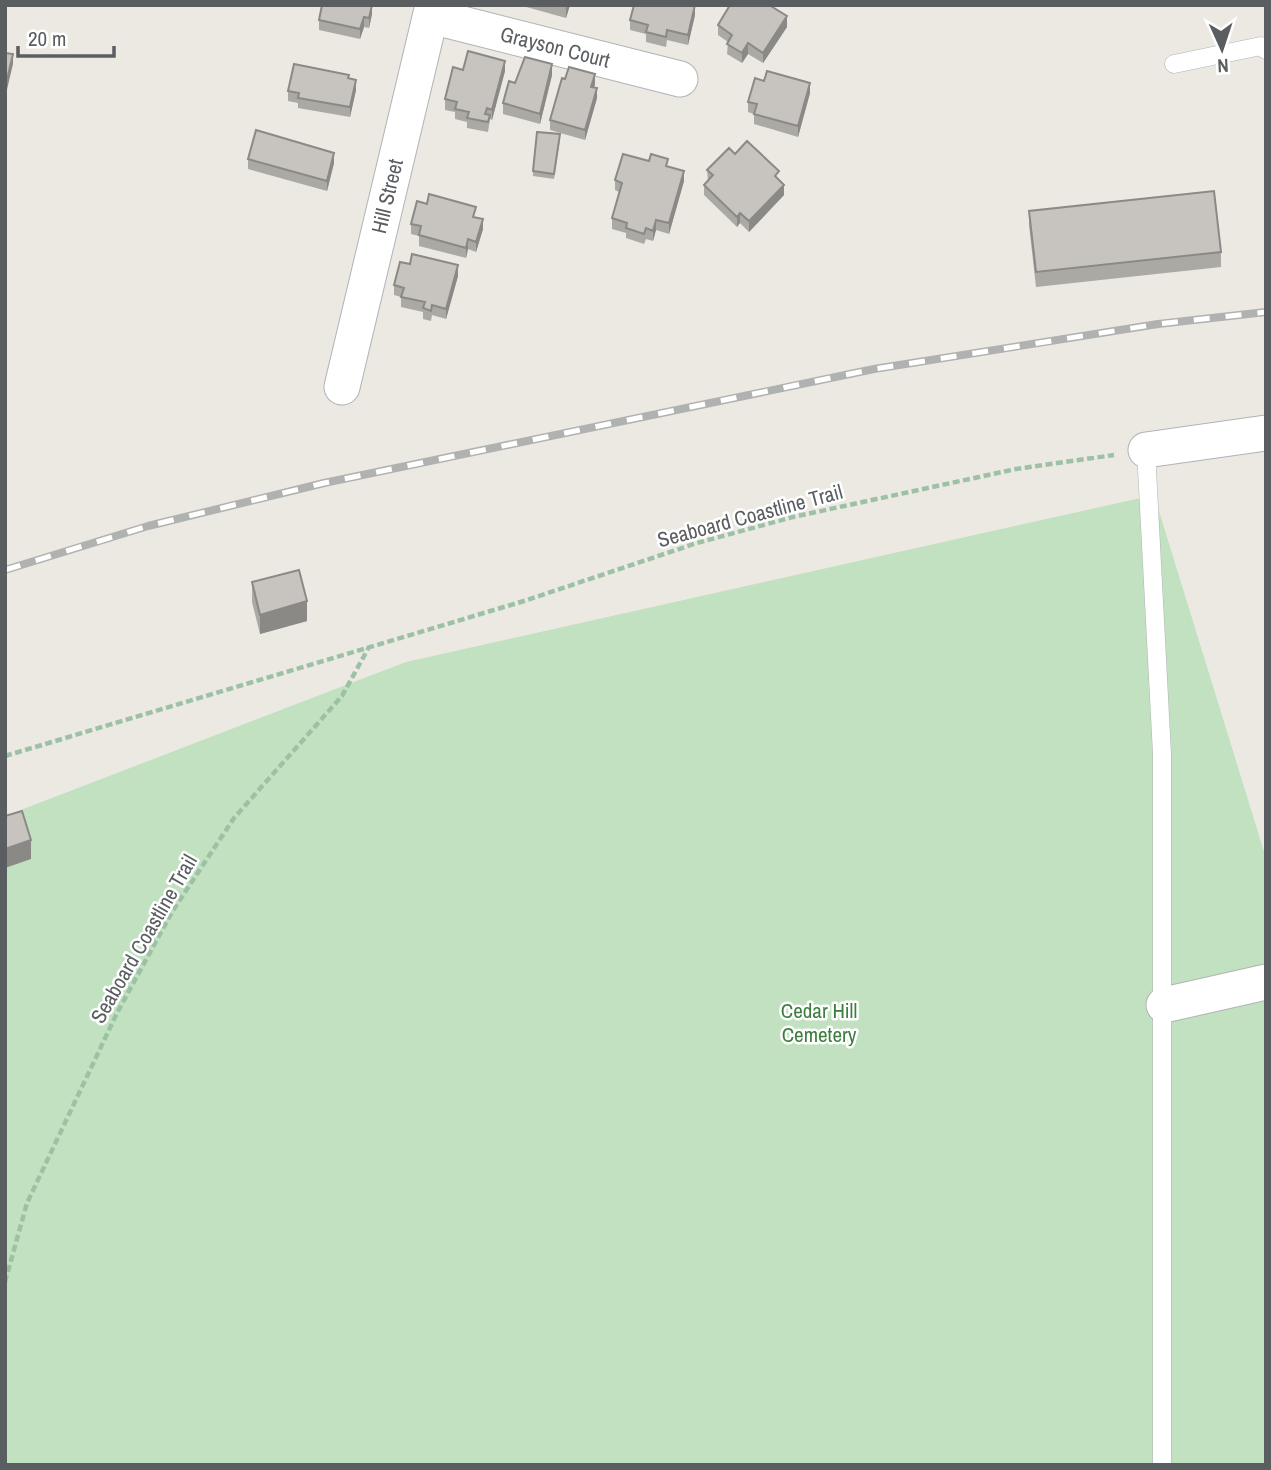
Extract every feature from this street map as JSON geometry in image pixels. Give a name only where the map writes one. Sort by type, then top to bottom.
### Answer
[{"type":"street","name":"Grayson Court","points":[[432,11],[680,79]]},
{"type":"street","name":"Hill Street","points":[[342,387],[432,11]]},
{"type":"street","points":[[1146,450],[1266,433]]},
{"type":"street","points":[[1164,1005],[1266,982]]},
{"type":"lane","points":[[1174,64],[1261,46],[1266,50]]},
{"type":"lane","points":[[1146,450],[1162,754],[1162,1465]]},
{"type":"path","name":"Seaboard Coastline Trail","points":[[5,756],[524,601],[697,543],[793,517],[1016,469],[1146,450]]},
{"type":"path","name":"Seaboard Coastline Trail","points":[[5,1282],[27,1203],[117,1013],[172,912],[234,818],[342,696],[370,646]]},
{"type":"green space","name":"Cedar Hill Cemetery","points":[[1154,495],[1266,858],[1266,1465],[5,1465],[5,816],[406,662]]},
{"type":"building","points":[[322,5],[372,5],[369,18],[364,17],[360,29],[319,20]]},
{"type":"building","points":[[634,5],[695,5],[688,35],[667,30],[666,37],[646,32],[648,25],[630,20]]},
{"type":"building","points":[[730,5],[769,5],[787,16],[763,53],[748,43],[742,53],[727,44],[732,35],[718,25]]},
{"type":"building","points":[[468,51],[505,61],[492,110],[487,108],[485,114],[490,115],[488,122],[467,118],[469,112],[455,109],[457,102],[445,99],[453,67],[463,70]]},
{"type":"building","points":[[5,53],[13,54],[5,88]]},
{"type":"building","points":[[525,57],[552,64],[540,114],[503,103],[509,81],[515,83]]},
{"type":"building","points":[[294,64],[349,75],[348,78],[356,80],[350,107],[298,98],[299,93],[288,91]]},
{"type":"building","points":[[569,67],[595,74],[591,87],[597,88],[585,130],[550,120],[562,78],[565,79]]},
{"type":"building","points":[[767,71],[810,83],[798,126],[754,114],[757,104],[748,102],[755,78],[764,81]]},
{"type":"building","points":[[256,130],[334,153],[327,181],[248,159]]},
{"type":"building","points":[[537,132],[560,134],[554,174],[533,171]]},
{"type":"building","points":[[747,141],[779,171],[775,176],[784,185],[749,221],[740,213],[737,217],[704,185],[713,175],[707,170],[729,148],[735,154]]},
{"type":"building","points":[[623,154],[649,161],[651,154],[668,159],[666,166],[684,171],[669,223],[656,220],[653,231],[646,228],[644,234],[626,228],[627,223],[612,218],[622,183],[615,180]]},
{"type":"building","points":[[1214,191],[1221,252],[1036,272],[1029,211]]},
{"type":"building","points":[[429,194],[476,207],[473,217],[483,219],[476,242],[468,239],[466,248],[419,235],[421,226],[411,224],[417,201],[427,204]]},
{"type":"building","points":[[412,254],[458,265],[446,309],[432,305],[431,311],[423,308],[425,302],[401,297],[404,288],[394,285],[400,262],[410,264]]},
{"type":"building","points":[[299,570],[307,601],[260,615],[252,582]]},
{"type":"building","points":[[22,811],[31,840],[5,849],[5,816]]},
{"type":"railway","points":[[5,570],[148,526],[324,483],[874,369],[1158,324],[1266,312]]}]
